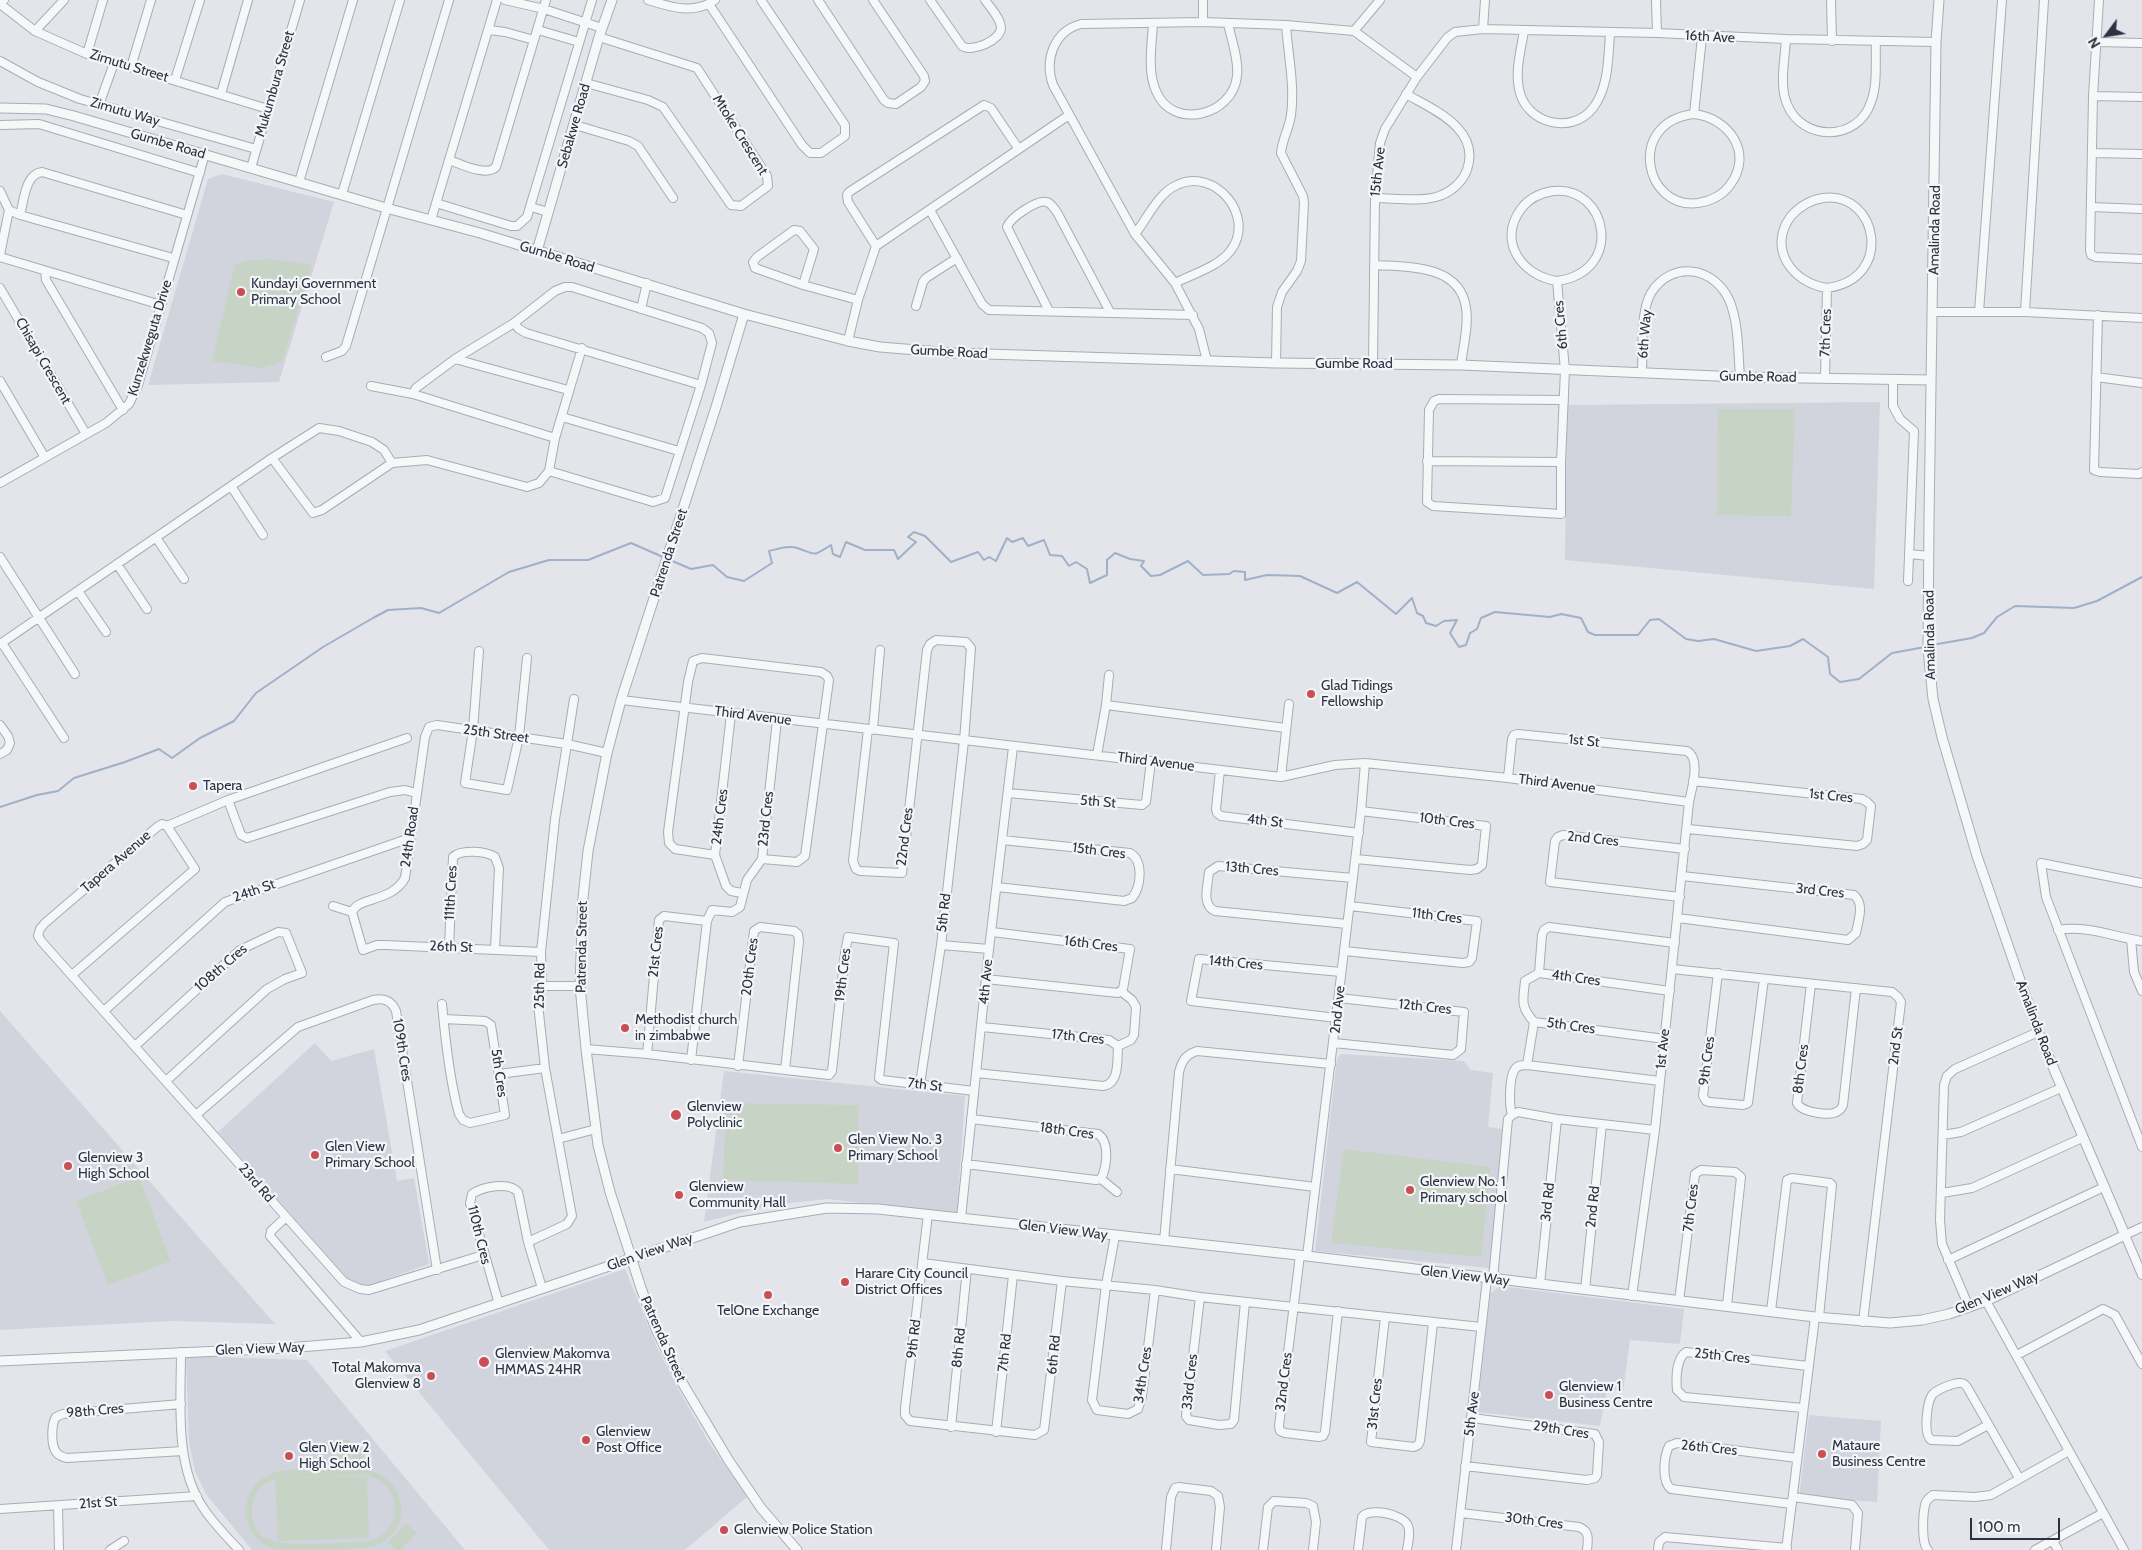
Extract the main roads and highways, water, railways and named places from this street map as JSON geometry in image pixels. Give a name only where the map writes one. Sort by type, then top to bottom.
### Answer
[{"type":"waterway","points":[[670,560],[691,569],[713,565],[727,577],[744,581],[772,563],[769,551],[783,548],[794,547],[814,554],[831,545],[833,554],[840,557],[846,542],[865,550],[894,550],[898,559],[916,542],[908,537],[914,532],[925,536],[951,562],[978,552],[984,560],[989,557],[996,561],[1007,538],[1012,542],[1023,538],[1028,546],[1044,540],[1050,555],[1062,556],[1069,566],[1076,562],[1087,569],[1090,583],[1107,575],[1107,560],[1115,553],[1130,559],[1144,561],[1141,566],[1151,576],[1160,575],[1188,561],[1203,575],[1229,574],[1234,571],[1245,572],[1245,580],[1267,575],[1300,576],[1337,593],[1357,582],[1396,614],[1412,598],[1417,613],[1423,616],[1426,623],[1436,626],[1444,621],[1457,620],[1450,633],[1459,647],[1466,645],[1470,633],[1477,629],[1481,618],[1495,612],[1550,617],[1561,614],[1581,618],[1588,632],[1595,635],[1638,635],[1650,620],[1659,619],[1686,639],[1698,641],[1714,639],[1756,651],[1790,646],[1803,639],[1828,657],[1830,674],[1840,682],[1859,679],[1892,653],[1925,647]]},
{"type":"waterway","points":[[0,807],[37,795],[58,791],[74,778],[159,749],[172,758],[200,738],[234,721],[256,693],[323,647],[388,610],[421,608],[439,613],[509,572],[549,560],[588,560],[631,543],[663,557]]},
{"type":"waterway","points":[[1932,645],[1972,638],[1984,633],[1997,617],[2015,606],[2074,608],[2097,601],[2142,577]]},
{"type":"place","name":"Kundayi Government Primary School","points":[[241,292]]},
{"type":"place","name":"Glad Tidings Fellowship","points":[[1311,694]]},
{"type":"place","name":"Tapera","points":[[193,786]]},
{"type":"place","name":"Methodist church in zimbabwe","points":[[625,1028]]},
{"type":"place","name":"Glenview Polyclinic","points":[[676,1115]]},
{"type":"place","name":"Glen View No. 3 Primary School","points":[[838,1148]]},
{"type":"place","name":"Glen View Primary School","points":[[315,1155]]},
{"type":"place","name":"Glenview 3 High School","points":[[68,1166]]},
{"type":"place","name":"Glenview No. 1 Primary school","points":[[1410,1190]]},
{"type":"place","name":"Glenview Community Hall","points":[[679,1195]]},
{"type":"place","name":"Harare City Council District Offices","points":[[845,1282]]},
{"type":"place","name":"TelOne Exchange","points":[[768,1295]]},
{"type":"place","name":"Glenview Makomva HMMAS 24HR","points":[[484,1362]]},
{"type":"place","name":"Total Makomva Glenview 8","points":[[431,1376]]},
{"type":"place","name":"Glenview 1 Business Centre","points":[[1549,1395]]},
{"type":"place","name":"Glenview Post Office","points":[[586,1440]]},
{"type":"place","name":"Mataure Business Centre","points":[[1822,1454]]},
{"type":"place","name":"Glen View 2 High School","points":[[289,1456]]},
{"type":"place","name":"Glenview Police Station","points":[[724,1530]]}]
